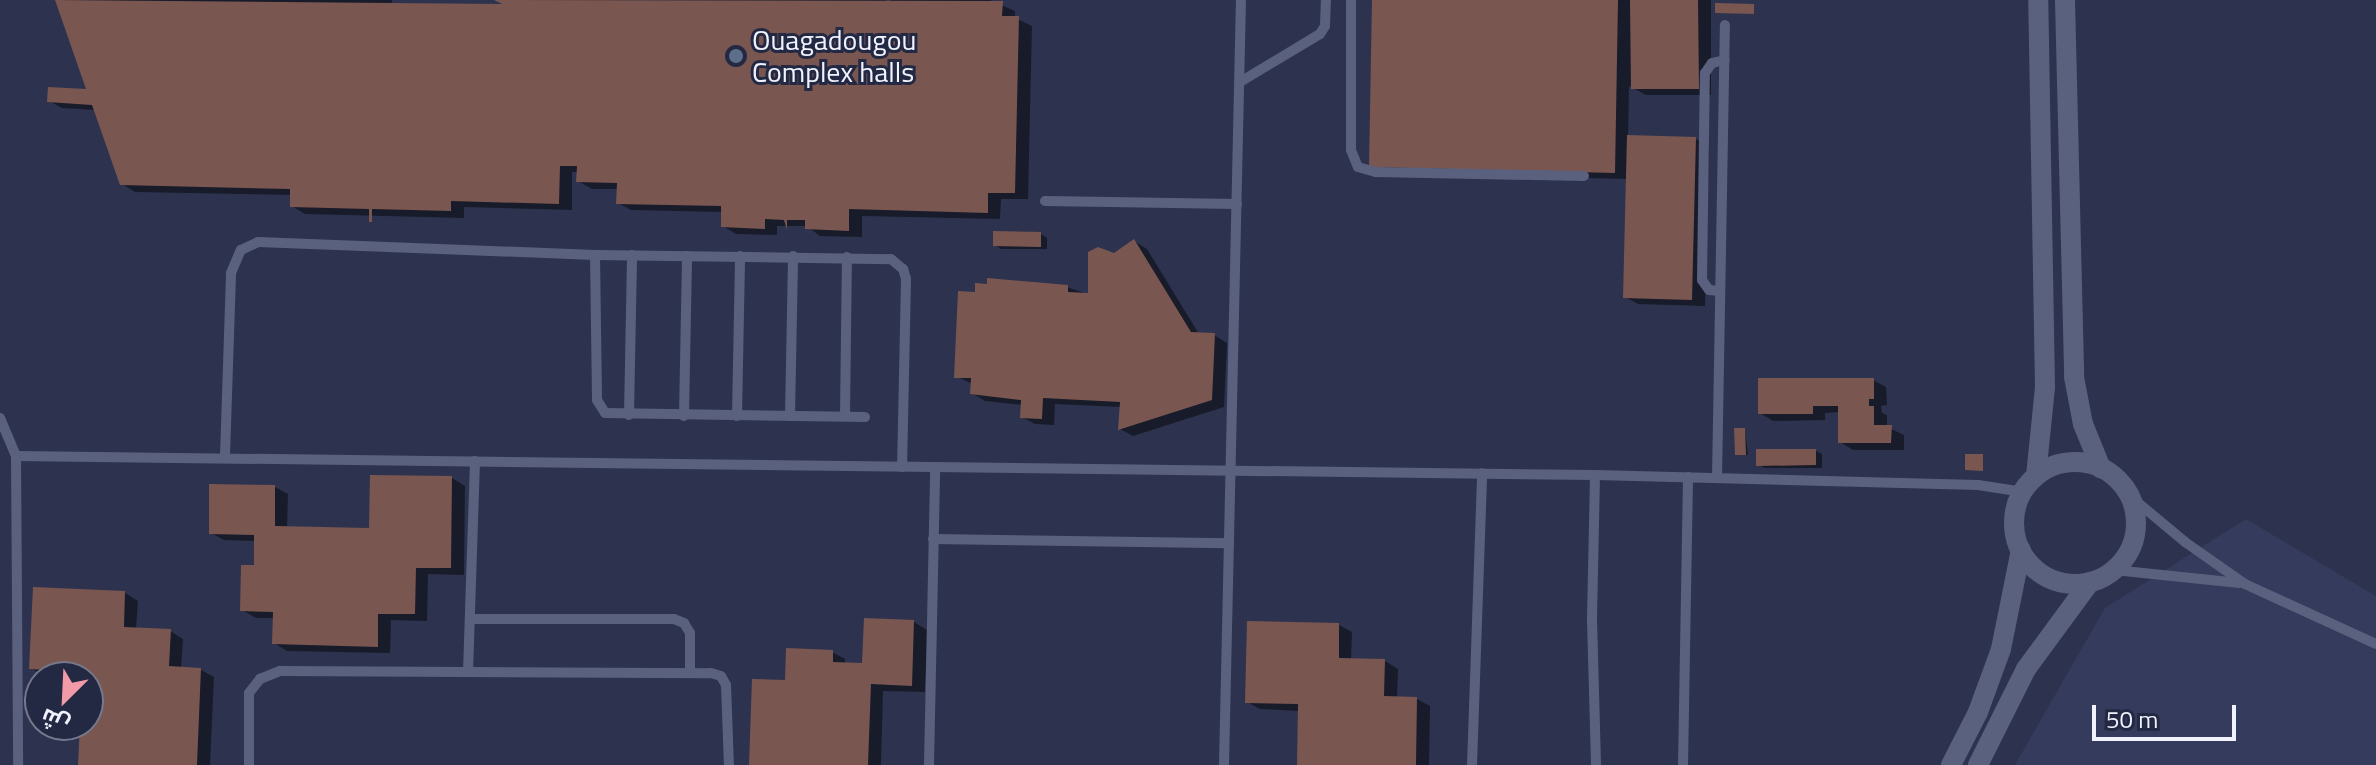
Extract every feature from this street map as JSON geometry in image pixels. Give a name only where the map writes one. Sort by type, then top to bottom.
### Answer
[{"type":"street","points":[[2036,476],[2045,387],[2038,0]]},
{"type":"street","points":[[2065,0],[2074,377],[2083,424],[2101,468]]},
{"type":"street","points":[[1951,765],[1978,712],[2001,649],[2021,550],[2015,514],[2023,492],[2036,476],[2061,464],[2074,462],[2101,468],[2123,484],[2130,496],[2135,508],[2135,536],[2124,560],[2114,570],[2090,582],[2063,583],[2050,578],[2038,571],[2021,550]]},
{"type":"street","points":[[1978,765],[2026,669],[2090,582]]},
{"type":"lane","points":[[1224,765],[1241,0]]},
{"type":"lane","points":[[1240,82],[1320,34],[1325,26],[1326,0]]},
{"type":"lane","points":[[1351,0],[1351,150],[1358,167],[1376,172],[1584,176]]},
{"type":"lane","points":[[1717,478],[1725,25]]},
{"type":"lane","points":[[1720,291],[1709,290],[1702,280],[1705,73],[1712,63],[1725,60]]},
{"type":"lane","points":[[1045,201],[1237,204]]},
{"type":"lane","points":[[225,456],[231,273],[235,257],[247,246],[258,242],[595,255],[886,257],[896,261],[905,274],[902,467]]},
{"type":"lane","points":[[595,255],[597,400],[605,413],[865,417]]},
{"type":"lane","points":[[629,415],[632,255]]},
{"type":"lane","points":[[684,416],[687,256]]},
{"type":"lane","points":[[737,416],[740,256]]},
{"type":"lane","points":[[790,416],[793,256]]},
{"type":"lane","points":[[845,416],[847,257]]},
{"type":"lane","points":[[0,418],[16,456],[18,765]]},
{"type":"lane","points":[[16,456],[225,456],[1595,475],[1978,485],[2023,492]]},
{"type":"lane","points":[[468,672],[475,461]]},
{"type":"lane","points":[[929,765],[935,467]]},
{"type":"lane","points":[[1472,765],[1482,473]]},
{"type":"lane","points":[[1595,475],[1592,620],[1596,765]]},
{"type":"lane","points":[[1683,765],[1688,477]]},
{"type":"lane","points":[[2130,496],[2185,542],[2245,584],[2376,644]]},
{"type":"lane","points":[[933,539],[1229,543]]},
{"type":"lane","points":[[2114,570],[2245,584]]},
{"type":"lane","points":[[470,619],[674,619],[684,623],[690,633],[690,673]]},
{"type":"lane","points":[[249,765],[249,693],[260,679],[280,671],[690,673],[721,676],[726,685],[729,765]]},
{"type":"shaded area","points":[[2246,519],[2376,596],[2376,765],[2015,765],[2105,608]]},
{"type":"building","points":[[55,0],[502,4],[494,0],[1003,1],[1002,16],[1019,16],[1015,193],[988,193],[988,213],[849,209],[849,231],[805,229],[805,220],[787,220],[787,230],[784,220],[765,219],[765,229],[721,227],[721,206],[616,204],[617,183],[576,182],[577,166],[560,166],[559,204],[451,201],[451,211],[372,209],[372,222],[369,222],[369,209],[290,207],[290,189],[120,185],[92,105],[47,102],[48,87],[86,89]]},
{"type":"building","points":[[1372,0],[1618,0],[1615,173],[1369,167]]},
{"type":"building","points":[[1630,0],[1698,0],[1699,89],[1631,89]]},
{"type":"building","points":[[1715,3],[1754,4],[1754,14],[1715,13]]},
{"type":"building","points":[[1627,135],[1696,137],[1692,300],[1623,298]]},
{"type":"building","points":[[993,231],[1041,232],[1041,247],[993,246]]},
{"type":"building","points":[[1134,239],[1191,332],[1215,333],[1212,400],[1118,430],[1120,402],[1043,398],[1042,419],[1020,418],[1021,400],[970,394],[971,378],[954,378],[958,291],[975,292],[975,283],[987,284],[987,278],[1068,285],[1068,292],[1088,293],[1088,252],[1098,247],[1114,253]]},
{"type":"building","points":[[1758,378],[1874,378],[1874,399],[1869,399],[1869,406],[1874,406],[1874,425],[1892,425],[1891,443],[1838,443],[1838,406],[1813,406],[1813,414],[1758,414]]},
{"type":"building","points":[[1734,428],[1745,428],[1746,455],[1735,455]]},
{"type":"building","points":[[1756,449],[1816,449],[1816,465],[1756,466]]},
{"type":"building","points":[[1965,454],[1983,454],[1983,471],[1965,470]]},
{"type":"building","points":[[370,475],[452,476],[451,568],[416,568],[415,614],[378,614],[378,647],[272,644],[273,612],[240,611],[241,565],[254,565],[254,535],[209,534],[209,484],[275,485],[275,526],[369,528]]},
{"type":"building","points":[[33,587],[125,591],[124,627],[171,629],[169,666],[201,668],[197,765],[78,765],[79,741],[104,741],[104,661],[29,661]]},
{"type":"building","points":[[864,618],[914,620],[912,686],[871,684],[868,765],[749,765],[752,679],[785,680],[786,648],[833,650],[833,662],[862,663]]},
{"type":"building","points":[[1247,621],[1339,623],[1339,658],[1385,659],[1384,696],[1417,697],[1416,765],[1297,765],[1298,704],[1245,703]]},
{"type":"place","name":"Ouagadougou Complex halls","points":[[736,56]]}]
